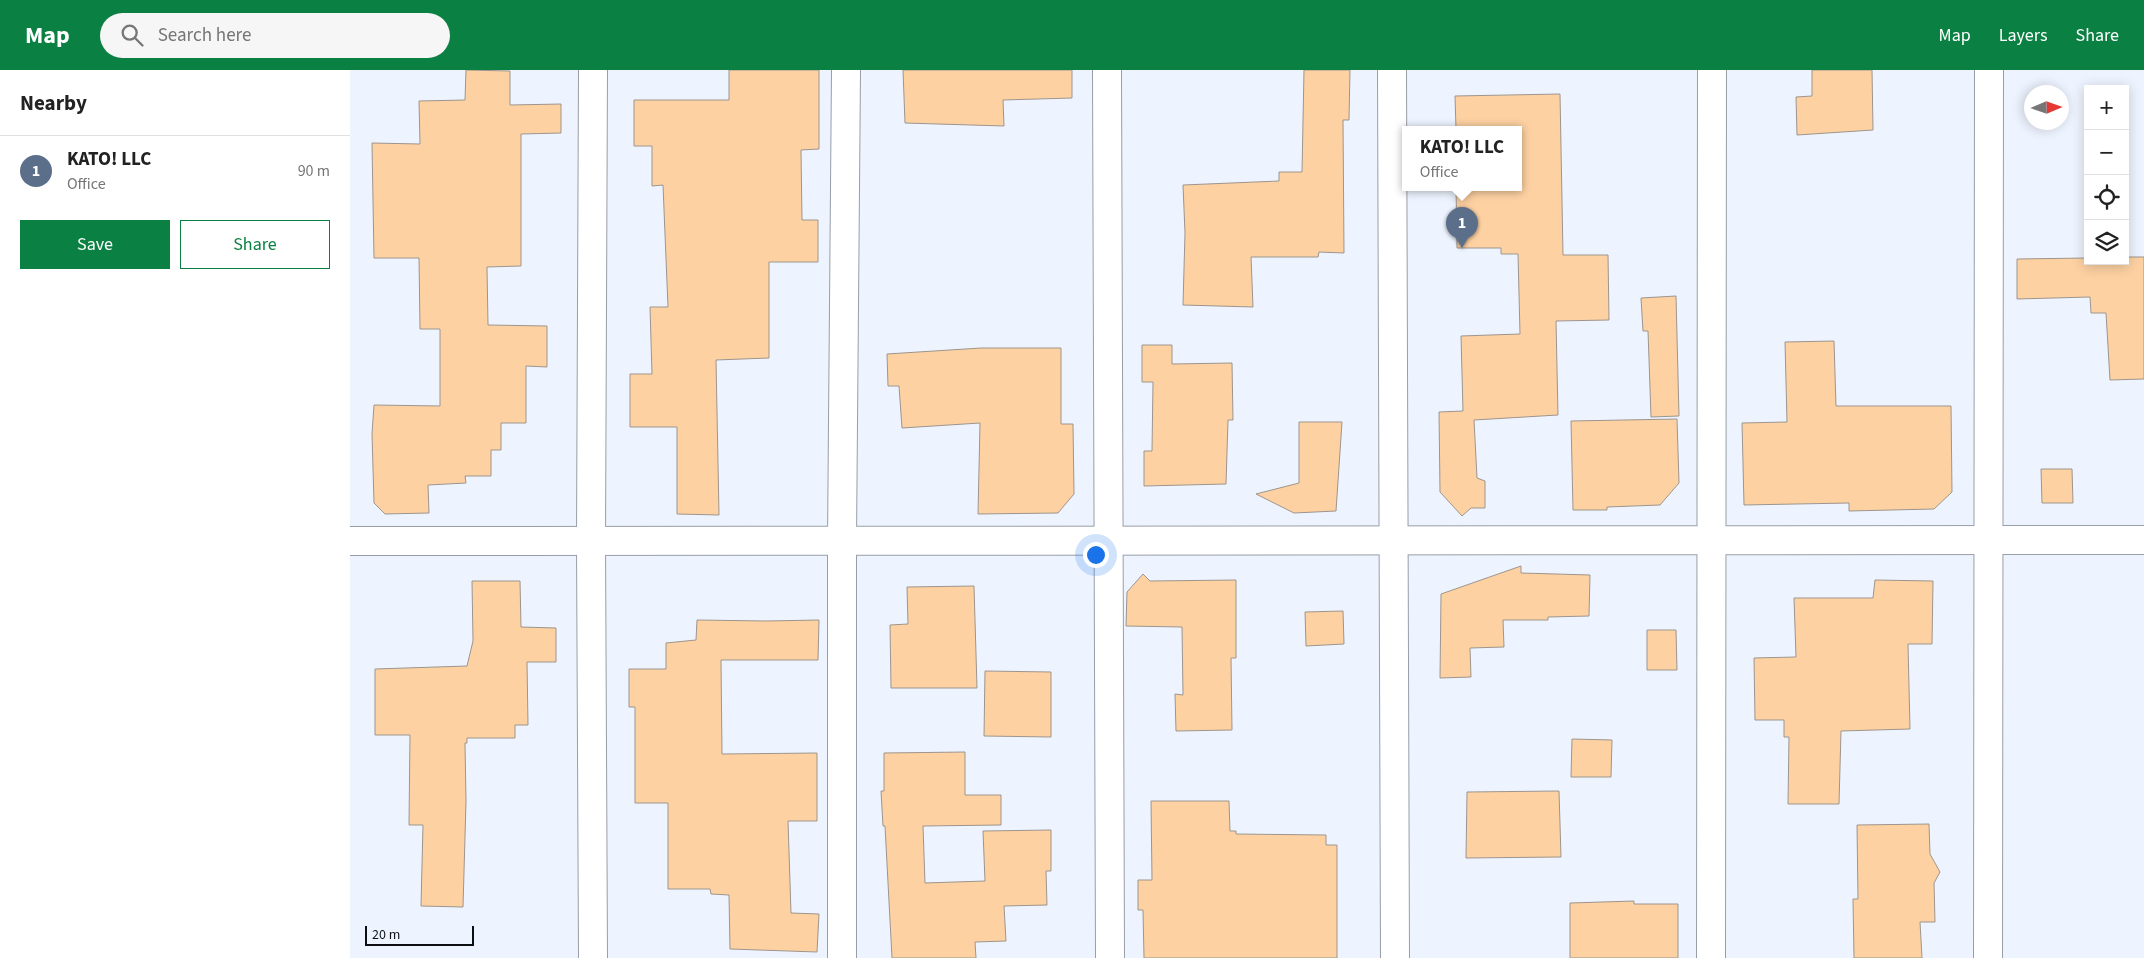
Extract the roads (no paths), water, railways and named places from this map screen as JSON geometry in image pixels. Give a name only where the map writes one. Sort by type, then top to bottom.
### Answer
[{"type":"street","points":[[593,70],[591,541],[594,958]]},
{"type":"street","points":[[842,958],[842,541],[846,70]]},
{"type":"street","points":[[1107,70],[1110,958]]},
{"type":"street","points":[[1392,70],[1396,958]]},
{"type":"street","points":[[1711,958],[1712,70]]},
{"type":"street","points":[[1988,958],[1989,70]]},
{"type":"street","points":[[350,541],[2144,540]]},
{"type":"place","name":"KATO! LLC","points":[[1462,248]]}]
